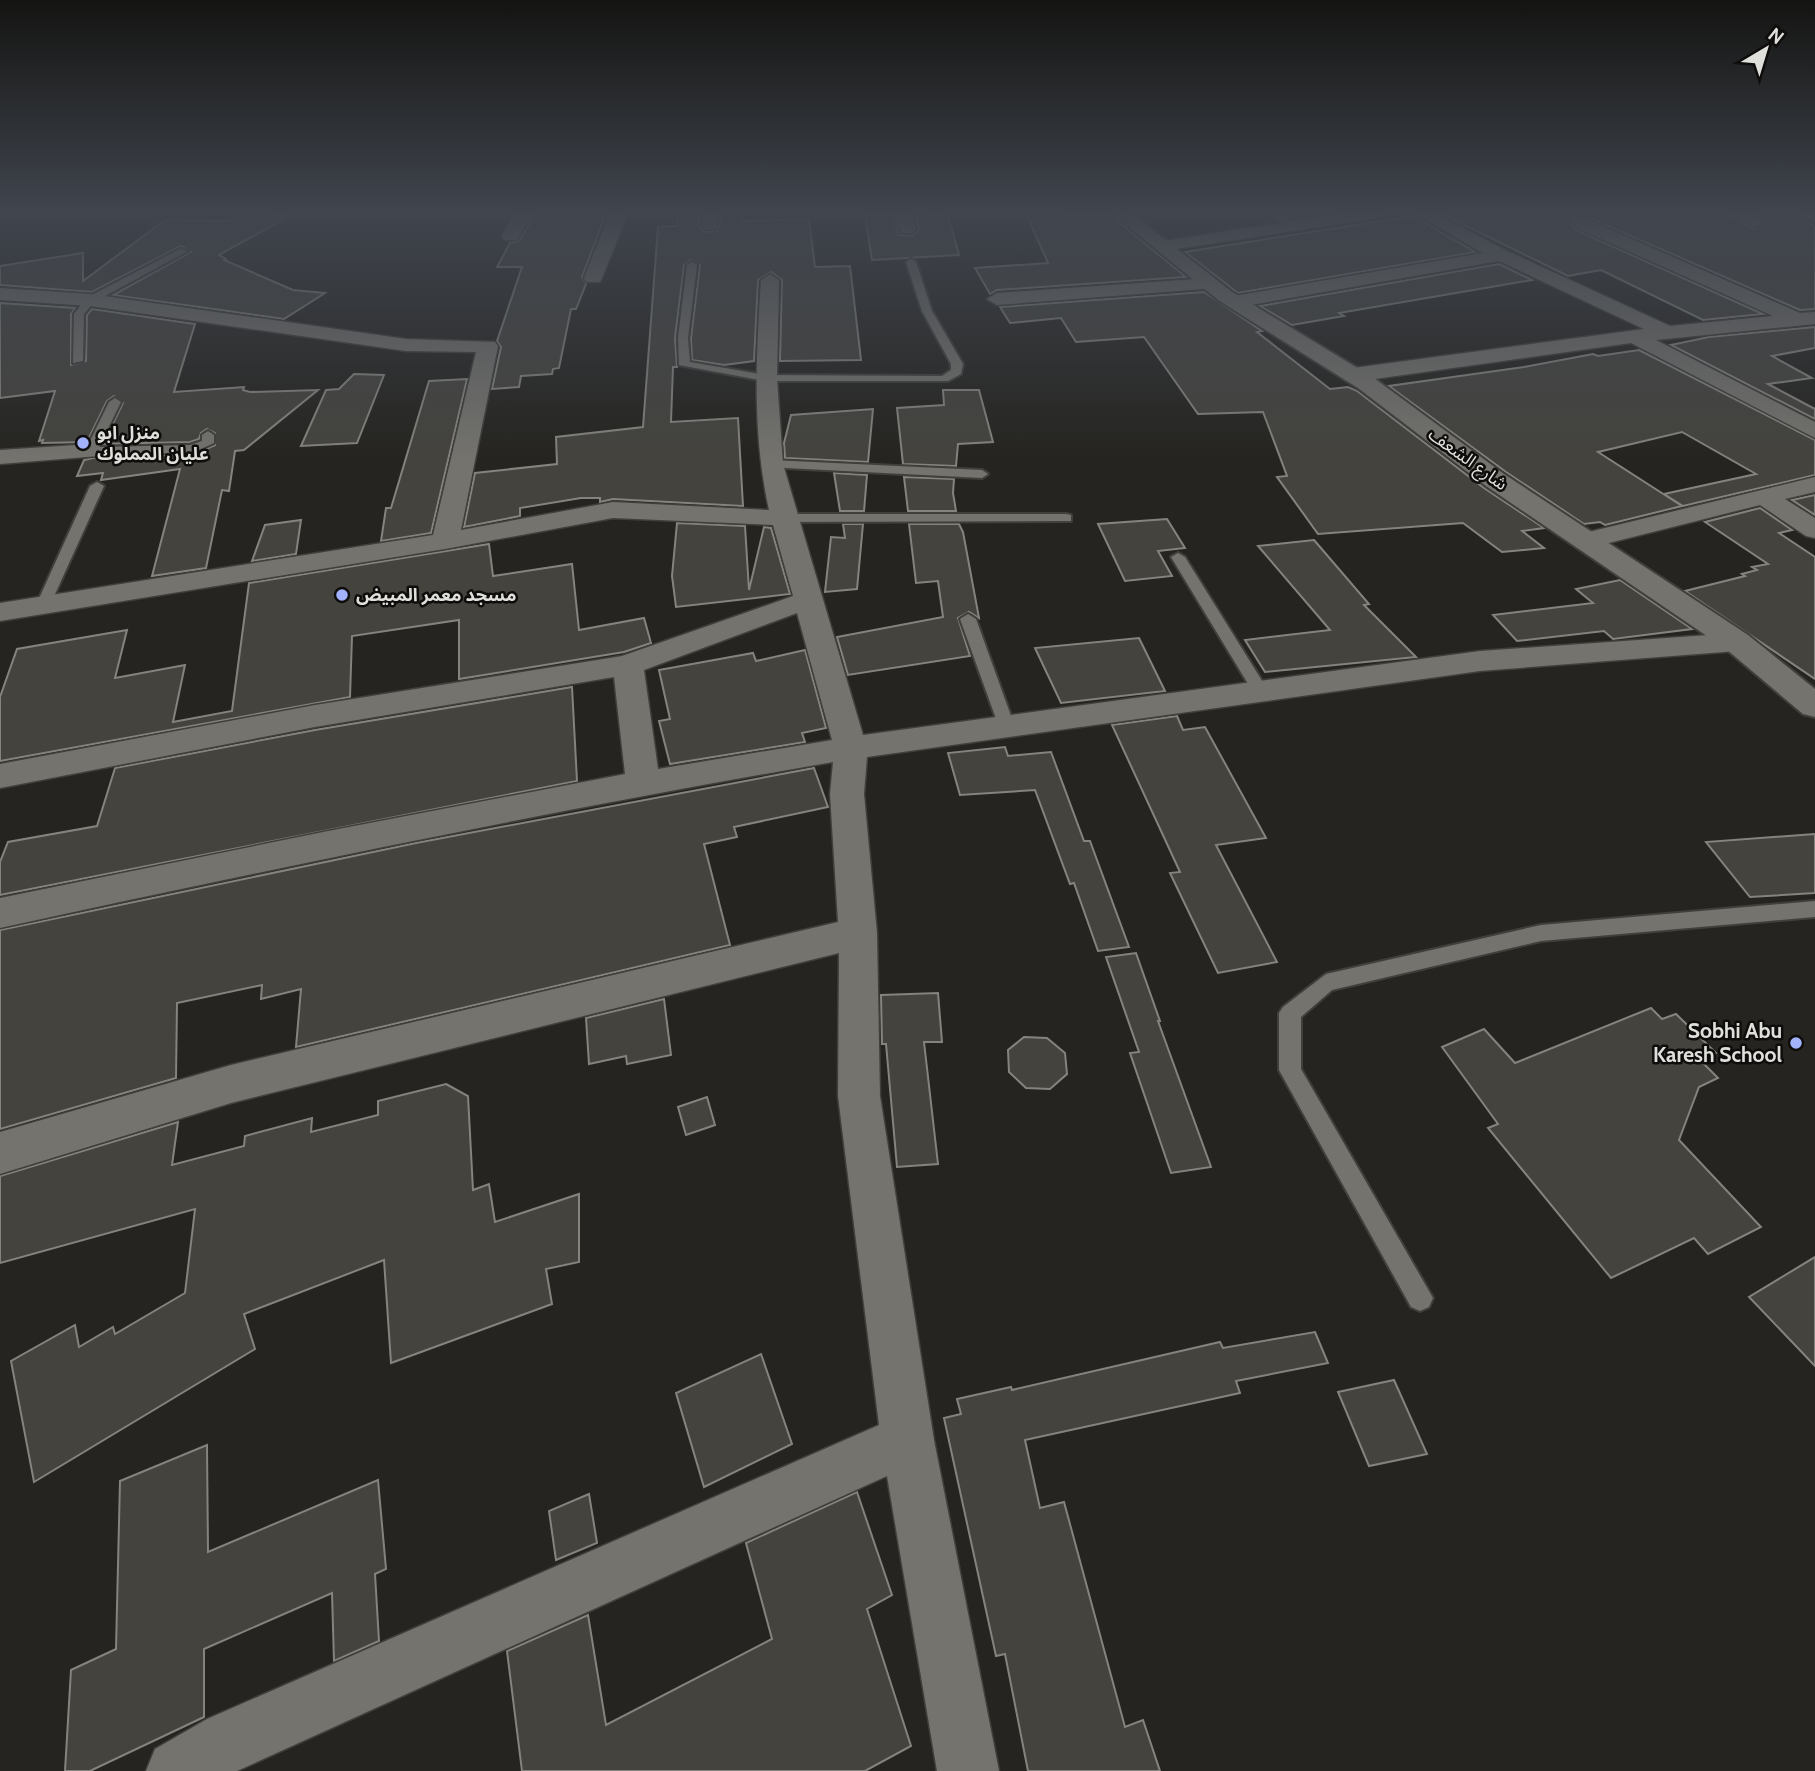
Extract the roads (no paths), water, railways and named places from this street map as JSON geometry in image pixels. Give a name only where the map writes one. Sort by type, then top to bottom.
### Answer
[{"type":"street","points":[[25,296],[90,300],[406,345],[488,346],[445,541]]},
{"type":"street","points":[[769,296],[766,377],[771,464],[784,518],[851,748],[847,793],[859,933],[859,1096],[907,1440],[968,1771]]},
{"type":"street","points":[[997,299],[1045,296]]},
{"type":"street","name":"شارع الشعف","points":[[1226,296],[1353,375],[1585,541],[1738,642],[1815,706]]},
{"type":"street","points":[[1234,302],[1270,296]]},
{"type":"street","points":[[1589,296],[1667,332]]},
{"type":"street","points":[[1748,296],[1809,322]]},
{"type":"street","points":[[1353,375],[1667,332],[1809,322]]},
{"type":"street","points":[[1636,337],[1815,431]]},
{"type":"street","points":[[0,457],[91,451]]},
{"type":"street","points":[[1585,541],[1815,484]]},
{"type":"street","points":[[1766,498],[1815,530]]},
{"type":"street","points":[[0,612],[445,541],[613,510],[784,518]]},
{"type":"street","points":[[0,776],[315,716],[628,665],[702,636],[808,600]]},
{"type":"street","points":[[0,913],[643,783],[851,748],[1480,661],[1738,642]]},
{"type":"street","points":[[628,665],[643,783]]},
{"type":"street","points":[[0,1153],[231,1084],[859,933]]},
{"type":"street","points":[[177,1771],[229,1741],[907,1440]]},
{"type":"lane","points":[[77,361],[79,314],[90,300],[98,296]]},
{"type":"lane","points":[[688,296],[683,338],[685,365],[766,377],[944,379],[957,372],[957,364],[927,312],[922,296]]},
{"type":"lane","points":[[115,402],[91,451],[192,450],[208,443],[208,435]]},
{"type":"lane","points":[[771,464],[982,474]]},
{"type":"lane","points":[[44,603],[97,486]]},
{"type":"lane","points":[[784,518],[1066,518]]},
{"type":"lane","points":[[1178,557],[1261,692]]},
{"type":"lane","points":[[968,619],[1007,727]]},
{"type":"lane","points":[[1420,1298],[1290,1070],[1290,1013],[1326,984],[1541,933],[1815,909]]},
{"type":"place","name":"منزل ابو عليان المملوك","points":[[83,443]]},
{"type":"place","name":"مسجد معمر المبيض","points":[[342,595]]},
{"type":"place","name":"Sobhi Abu Karesh School","points":[[1796,1043]]}]
